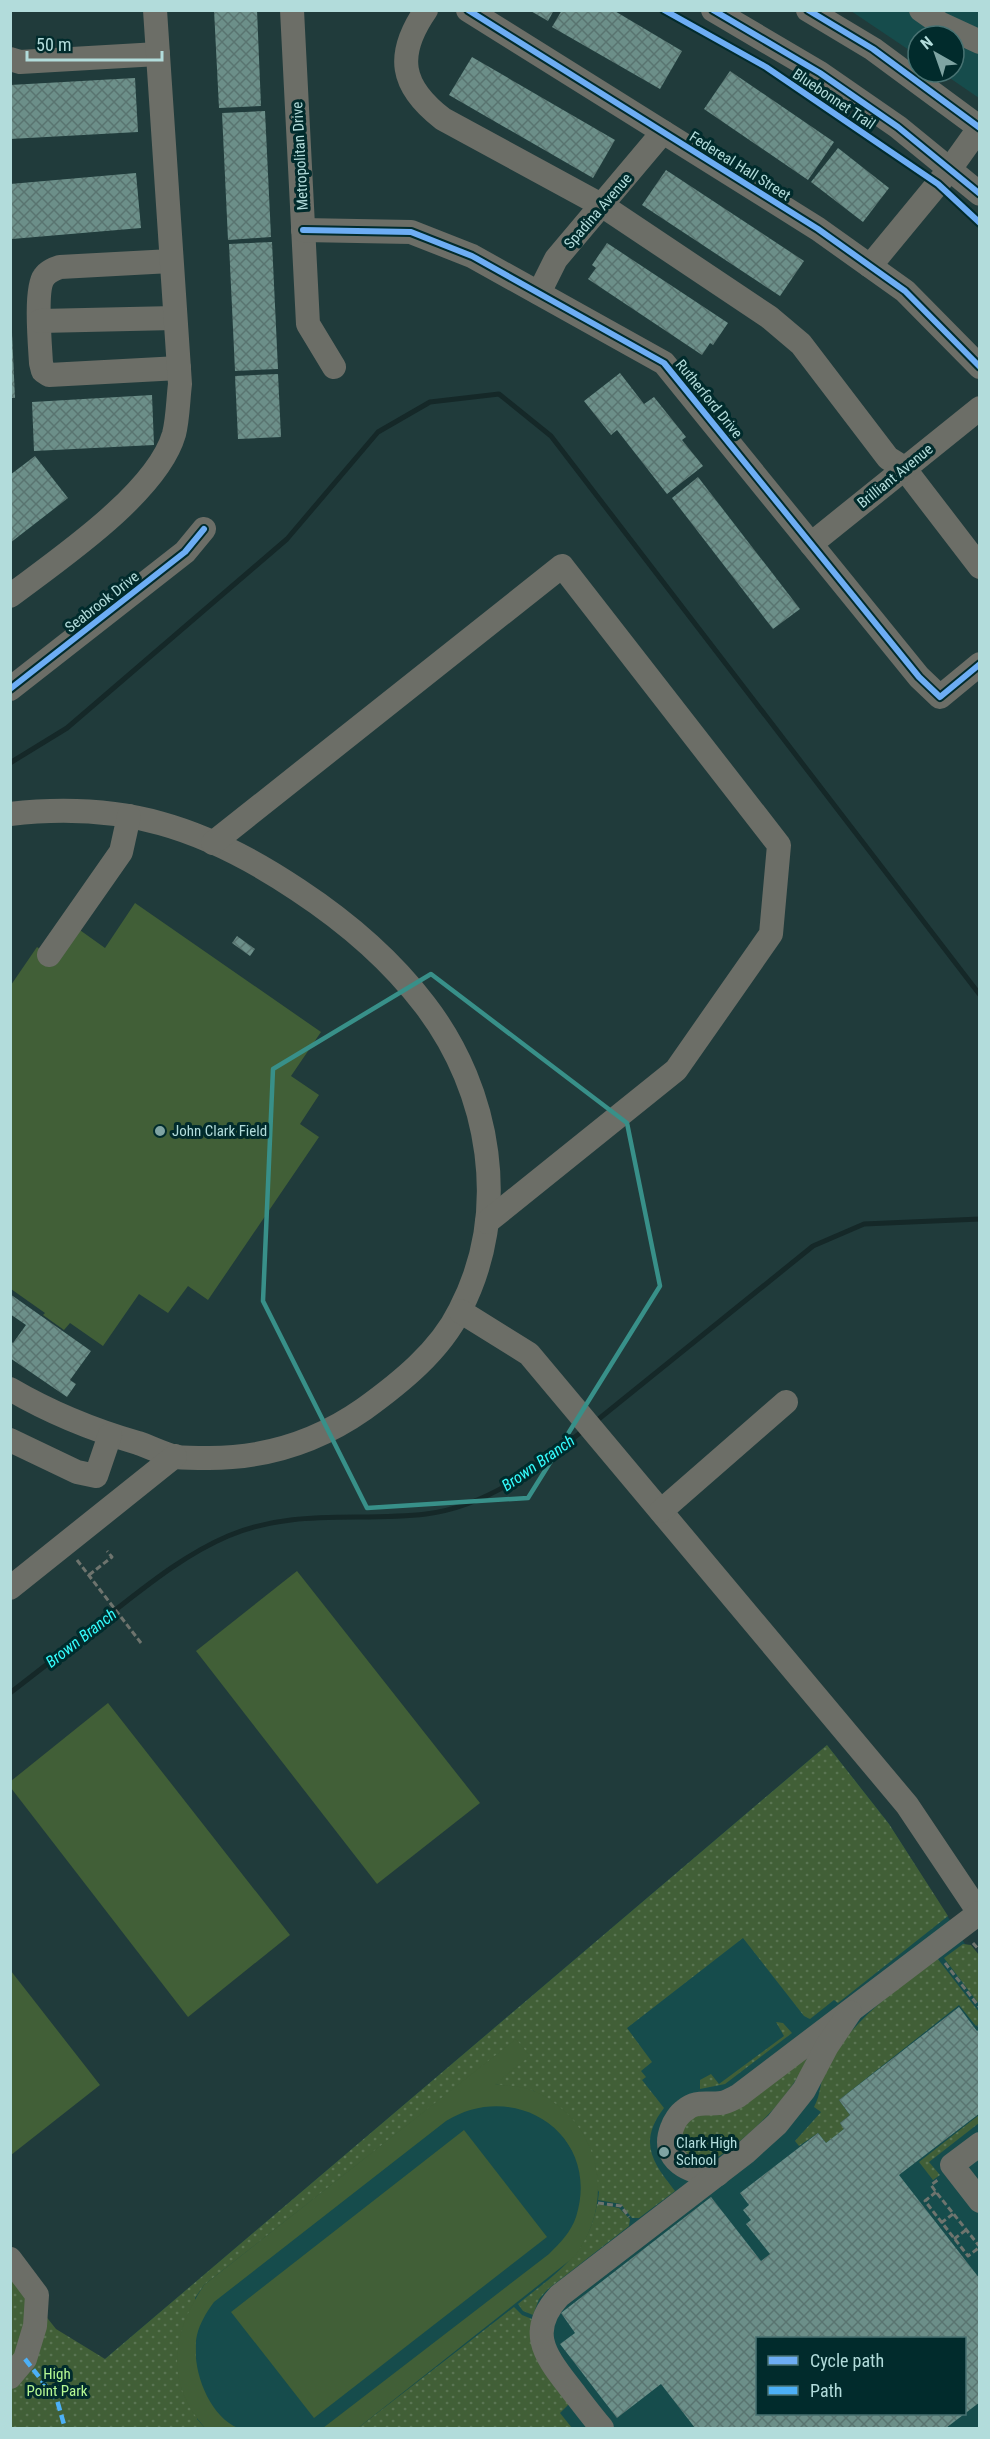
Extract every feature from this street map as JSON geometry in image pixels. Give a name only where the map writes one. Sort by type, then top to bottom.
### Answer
[{"type":"street","points":[[10,596],[88,537],[131,498],[149,477],[173,436],[179,393],[179,368],[155,10]]},
{"type":"street","name":"Metropolitan Drive","points":[[292,10],[308,324],[334,367]]},
{"type":"street","points":[[426,10],[407,45],[406,66],[411,85],[432,111],[603,206],[769,317],[801,344],[888,458],[904,468],[980,567]]},
{"type":"street","name":"Federeal Hall Street","points":[[468,10],[818,229],[905,291],[980,367]]},
{"type":"street","points":[[713,10],[820,73],[898,127],[980,194]]},
{"type":"street","points":[[808,10],[873,50],[979,128],[950,169],[870,266]]},
{"type":"street","points":[[921,10],[941,24],[980,42]]},
{"type":"street","points":[[10,59],[20,62],[158,54]]},
{"type":"street","name":"Spadina Avenue","points":[[539,293],[556,259],[663,132]]},
{"type":"street","name":"Rutherford Drive","points":[[303,230],[411,232],[472,256],[664,363],[919,677],[940,697],[980,664]]},
{"type":"street","points":[[171,261],[60,267],[50,271],[40,286],[41,363],[43,370],[49,375],[179,368]]},
{"type":"street","points":[[40,321],[175,318]]},
{"type":"street","name":"Brilliant Avenue","points":[[811,544],[980,408]]},
{"type":"street","name":"Seabrook Drive","points":[[10,689],[185,552],[204,529]]},
{"type":"street","points":[[213,843],[562,566],[778,845],[771,934],[675,1070],[487,1222]]},
{"type":"street","points":[[10,814],[71,810],[105,811],[178,828],[213,843],[281,879],[327,910],[387,962],[431,1012],[466,1076],[484,1130],[489,1158],[490,1191],[487,1222],[473,1279],[460,1311],[447,1332],[405,1376],[364,1409],[330,1430],[279,1450],[251,1455],[228,1458],[175,1456],[110,1435],[54,1412],[10,1389]]},
{"type":"street","points":[[49,955],[121,852],[129,816]]},
{"type":"street","points":[[460,1311],[529,1353],[907,1804],[979,1913],[738,2097],[722,2103],[701,2102],[685,2109],[674,2122],[668,2137],[671,2155],[684,2167],[699,2174],[717,2175]]},
{"type":"street","points":[[661,1511],[786,1402]]},
{"type":"street","points":[[96,1476],[110,1435]]},
{"type":"street","points":[[10,1440],[77,1472],[96,1476],[114,1485],[124,1498]]},
{"type":"street","points":[[10,1588],[175,1456]]},
{"type":"street","points":[[602,2428],[548,2359],[541,2344],[541,2328],[548,2308],[559,2296],[717,2175],[777,2124],[804,2090],[827,2046],[850,2012]]},
{"type":"street","points":[[980,2144],[952,2165],[980,2201]]},
{"type":"street","points":[[10,2259],[37,2295],[35,2326],[25,2359],[10,2377]]},
{"type":"path","points":[[89,1575],[112,1557],[107,1551]]},
{"type":"path","points":[[84,1569],[141,1643]]},
{"type":"path","points":[[966,1941],[975,1944],[980,1951]]},
{"type":"path","points":[[941,1958],[980,2008]]},
{"type":"path","points":[[936,2192],[924,2201],[941,2223],[968,2256],[980,2247]]},
{"type":"path","points":[[598,2203],[621,2206],[634,2222]]},
{"type":"path","points":[[941,2223],[953,2214]]},
{"type":"path","points":[[954,2239],[966,2230]]},
{"type":"highlighted area","points":[[431,974],[627,1123],[660,1286],[528,1498],[367,1508],[263,1301],[273,1069]]},
{"type":"shaded area","points":[[851,11],[979,11],[979,98],[959,84],[966,84],[966,24],[906,24],[906,48]]},
{"type":"shaded area","name":"Clark High School","points":[[827,1745],[889,1824],[979,1966],[979,2428],[160,2428],[105,2359]]},
{"type":"green space","name":"John Clark Field","points":[[135,903],[321,1032],[291,1076],[319,1095],[300,1124],[319,1137],[208,1300],[188,1286],[168,1313],[139,1294],[103,1346],[70,1323],[64,1330],[43,1315],[45,1313],[11,1289],[11,985],[37,947],[55,959],[77,928],[105,948]]},
{"type":"green space","points":[[297,1571],[480,1803],[377,1884],[196,1651]]},
{"type":"green space","points":[[108,1703],[290,1935],[188,2017],[11,1788],[11,1781]]},
{"type":"green space","name":"High Point Park","points":[[827,1745],[889,1824],[948,1916],[838,2003],[834,2000],[810,2019],[804,2016],[743,1938],[627,2028],[652,2062],[641,2071],[646,2077],[642,2080],[664,2108],[652,2131],[651,2151],[660,2171],[675,2191],[639,2218],[632,2218],[621,2204],[598,2200],[599,2192],[534,2091],[494,2084],[516,2040],[204,2285],[195,2298],[197,2419],[205,2428],[11,2428],[10,2271],[56,2329],[105,2359]]},
{"type":"green space","points":[[963,1944],[971,1945],[979,1955],[979,2004],[944,1958]]},
{"type":"green space","points":[[937,1958],[979,2012],[979,2024],[976,2026],[959,2005],[839,2100],[850,2115],[840,2123],[844,2129],[826,2143],[818,2133],[799,2146],[795,2141],[821,2112],[814,2107],[824,2073],[836,2051],[848,2035],[876,2007]]},
{"type":"green space","points":[[11,1971],[100,2085],[10,2155]]},
{"type":"green space","points":[[776,2022],[783,2023],[792,2033],[725,2084],[700,2089],[700,2080],[711,2074],[719,2084],[784,2036]]},
{"type":"green space","points":[[516,2039],[530,2056],[495,2084],[531,2090],[558,2105],[575,2123],[588,2143],[595,2165],[598,2189],[595,2212],[587,2235],[574,2257],[358,2428],[323,2428],[549,2254],[565,2237],[574,2222],[581,2188],[576,2161],[565,2139],[547,2122],[525,2111],[500,2106],[473,2109],[446,2121],[214,2302],[198,2331],[196,2361],[210,2401],[227,2422],[238,2428],[205,2428],[192,2411],[183,2393],[178,2375],[177,2357],[179,2339],[185,2321],[204,2285]]},
{"type":"green space","points":[[808,2056],[800,2073],[782,2099],[757,2126],[733,2146],[711,2160],[703,2162],[692,2158],[682,2149],[680,2140],[686,2121]]},
{"type":"green space","points":[[979,2115],[979,2123],[929,2162],[940,2175],[933,2180],[919,2162]]},
{"type":"green space","points":[[464,2130],[547,2237],[314,2418],[231,2312]]},
{"type":"green space","points":[[597,2204],[619,2208],[630,2219],[629,2226],[548,2289],[539,2299],[533,2315],[523,2311],[518,2304],[557,2273],[578,2250],[593,2222]]},
{"type":"green space","points":[[514,2307],[522,2315],[532,2319],[531,2332],[536,2354],[569,2404],[560,2413],[572,2428],[358,2428]]},
{"type":"building","points":[[214,10],[257,10],[261,106],[219,108]]},
{"type":"building","points":[[529,10],[554,10],[548,21]]},
{"type":"building","points":[[562,10],[613,10],[682,51],[660,89],[552,27]]},
{"type":"building","points":[[472,57],[615,140],[593,178],[449,95]]},
{"type":"building","points":[[730,71],[834,142],[808,180],[704,109]]},
{"type":"building","points":[[135,78],[138,132],[10,139],[10,85]]},
{"type":"building","points":[[265,111],[271,237],[228,240],[222,113]]},
{"type":"building","points":[[838,148],[889,188],[863,222],[811,182]]},
{"type":"building","points":[[666,170],[804,261],[780,296],[642,205]]},
{"type":"building","points":[[136,173],[141,228],[12,239],[10,184]]},
{"type":"building","points":[[272,242],[278,369],[235,371],[229,244]]},
{"type":"building","points":[[607,243],[728,323],[713,345],[710,343],[702,355],[588,279],[596,268],[592,265]]},
{"type":"building","points":[[10,333],[12,333],[15,398],[10,398]]},
{"type":"building","points":[[620,373],[644,404],[654,397],[686,437],[682,440],[703,466],[667,494],[617,430],[611,435],[584,401]]},
{"type":"building","points":[[278,374],[281,437],[238,439],[235,376]]},
{"type":"building","points":[[152,395],[154,445],[34,451],[32,402]]},
{"type":"building","points":[[35,456],[68,498],[10,543],[10,475]]},
{"type":"building","points":[[698,477],[800,609],[773,629],[672,498]]},
{"type":"building","points":[[237,936],[255,949],[250,956],[232,943]]},
{"type":"building","points":[[10,1294],[91,1351],[70,1380],[76,1384],[67,1397],[10,1358],[10,1341],[13,1343],[26,1325],[10,1314]]},
{"type":"building","points":[[959,2007],[977,2031],[980,2029],[980,2113],[899,2175],[980,2279],[980,2402],[966,2413],[966,2337],[756,2337],[756,2415],[963,2415],[946,2428],[695,2428],[661,2384],[617,2418],[560,2344],[575,2333],[561,2313],[711,2197],[761,2261],[770,2254],[746,2224],[751,2220],[743,2210],[749,2205],[740,2193],[818,2133],[826,2143],[844,2129],[840,2123],[850,2115],[839,2100]]},
{"type":"waterway","points":[[10,763],[67,728],[287,539],[378,432],[430,402],[499,394],[551,436],[980,995]]},
{"type":"waterway","name":"Brown Branch","points":[[595,1422],[813,1246],[864,1224],[980,1219]]},
{"type":"waterway","name":"Brown Branch","points":[[10,1693],[155,1580],[183,1560],[228,1536],[253,1527],[302,1519],[401,1516],[449,1510],[471,1503],[511,1483],[585,1429]]},
{"type":"marked path","points":[[25,2359],[57,2400],[65,2428]]},
{"type":"cycle path","points":[[468,10],[818,229],[905,291],[980,367]]},
{"type":"cycle path","name":"Bluebonnet Trail","points":[[664,10],[766,67],[938,184],[980,223]]},
{"type":"cycle path","name":"Bluebonnet Trail","points":[[713,10],[820,73],[898,127],[980,194]]},
{"type":"cycle path","points":[[808,10],[873,49],[980,128]]},
{"type":"cycle path","points":[[303,230],[411,232],[472,256],[664,363],[919,677],[940,697],[980,664]]},
{"type":"cycle path","points":[[10,689],[185,552],[204,529]]},
{"type":"place","name":"John Clark Field","points":[[160,1131]]},
{"type":"place","name":"Clark High School","points":[[664,2152]]}]
